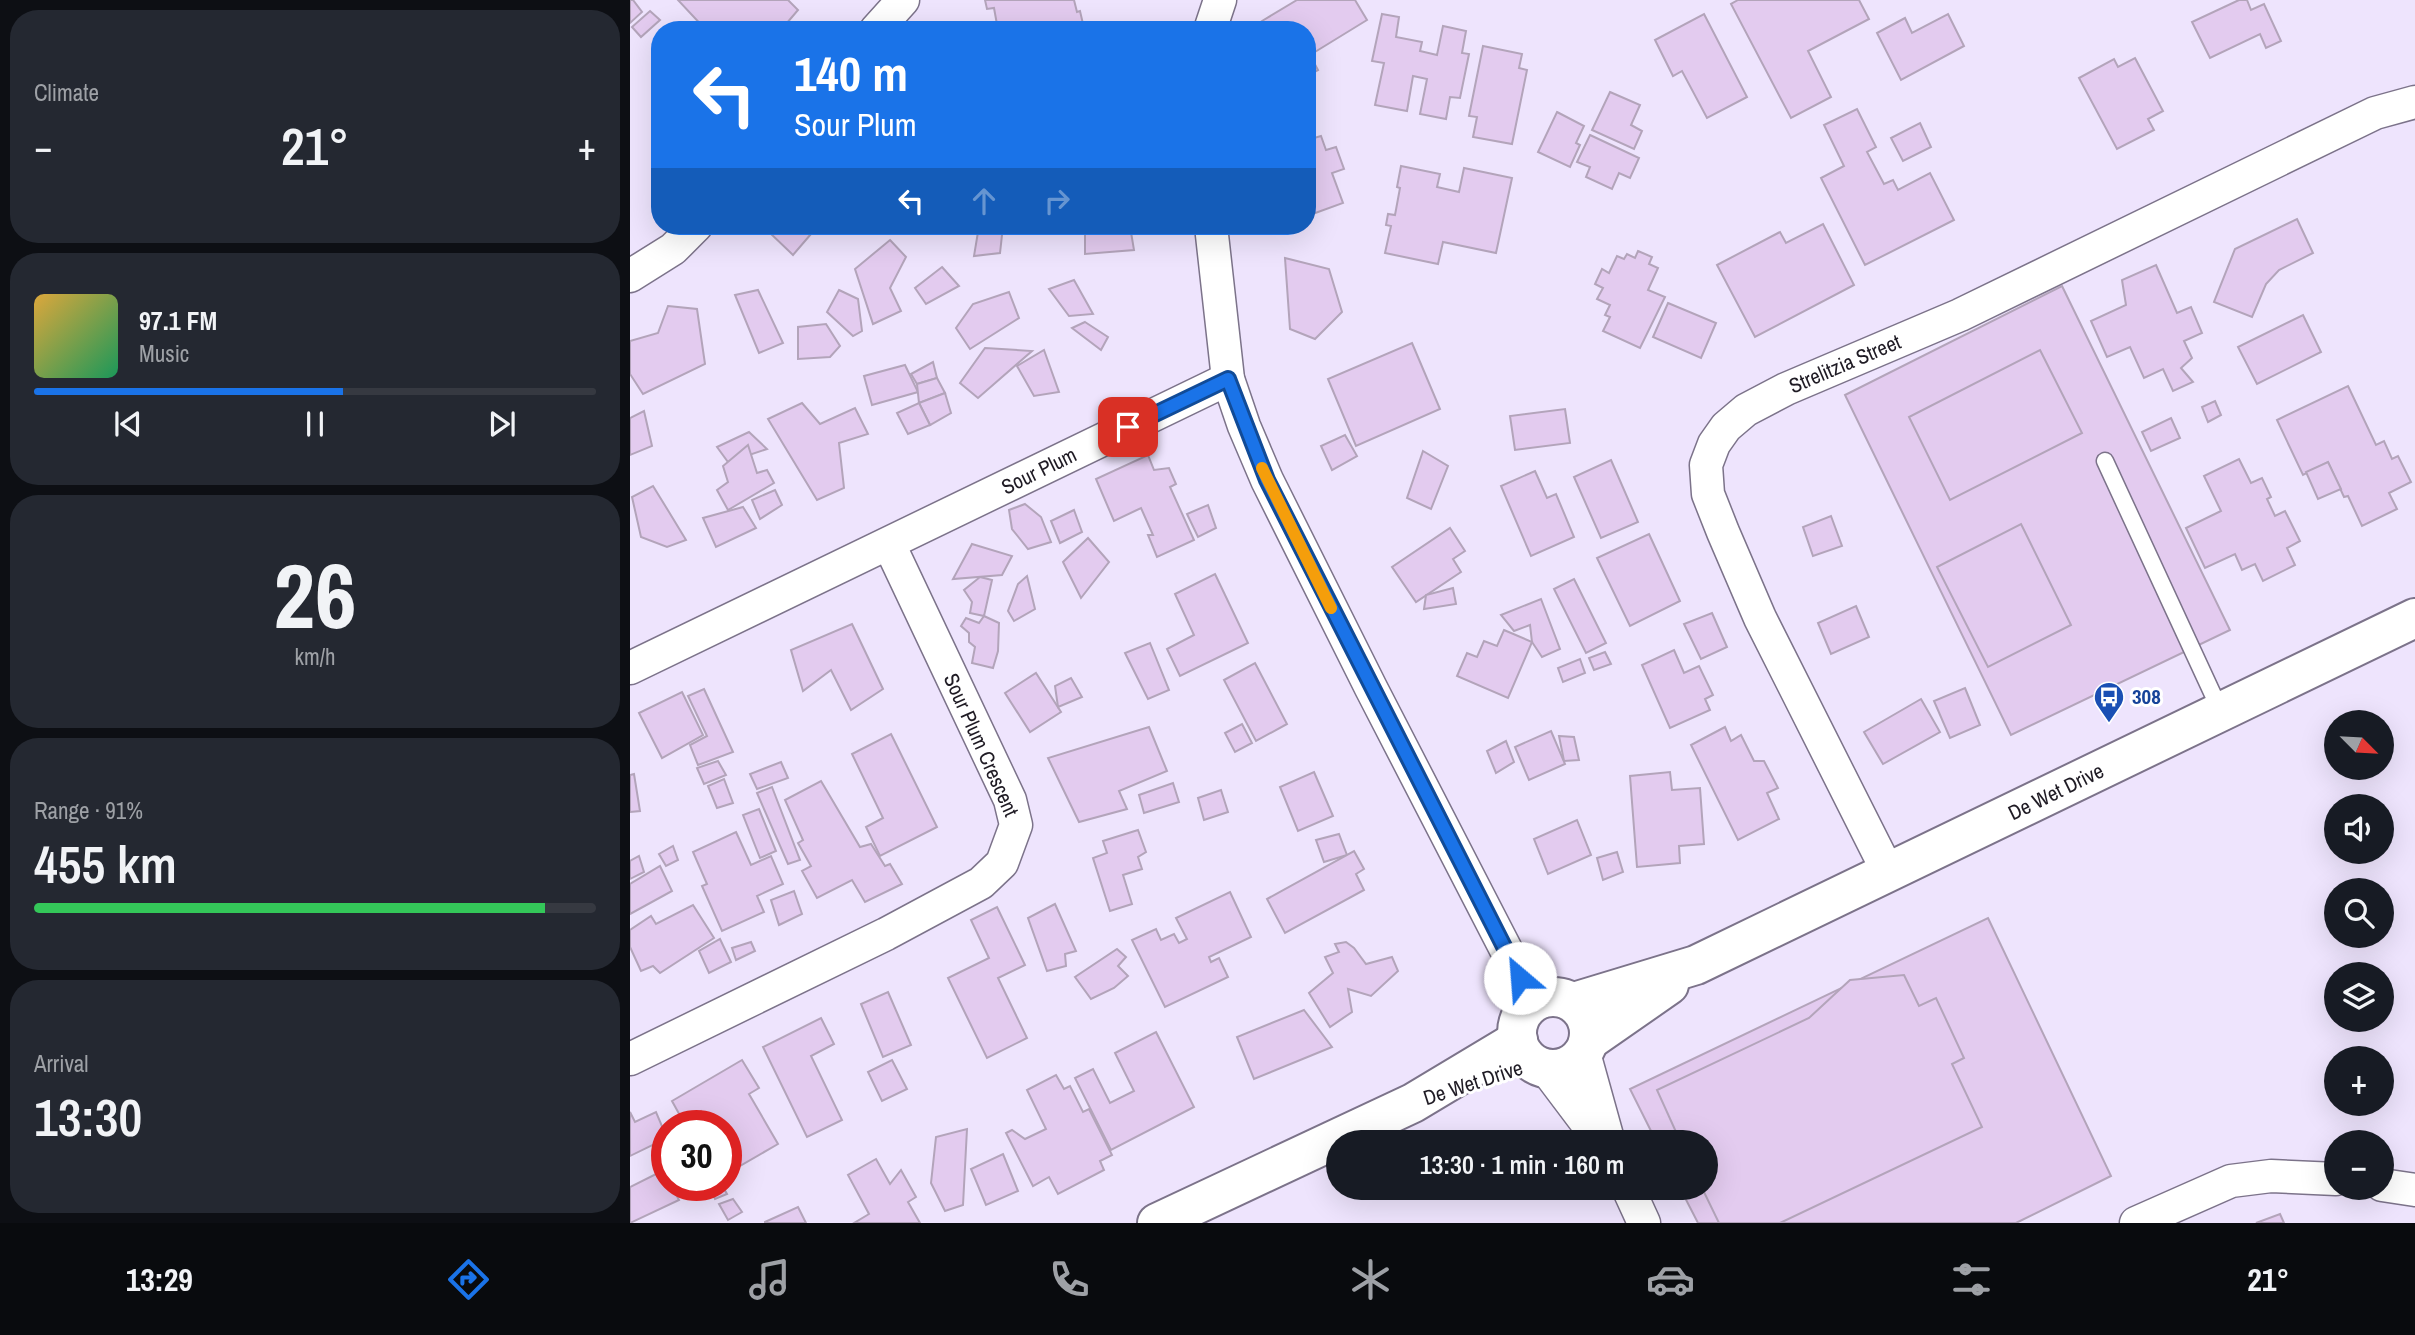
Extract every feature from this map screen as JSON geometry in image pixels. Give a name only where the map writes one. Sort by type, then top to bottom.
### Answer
[{"type":"street","points":[[884,21],[903,0]]},
{"type":"street","points":[[1213,21],[1220,0]]},
{"type":"street","name":"Strelitzia Street","points":[[1889,874],[1760,618],[1723,532],[1708,494],[1706,466],[1714,443],[1746,410],[1786,389],[1960,315],[2375,113],[2415,102]]},
{"type":"street","points":[[630,276],[661,259],[686,235]]},
{"type":"street","points":[[1212,235],[1228,379],[1267,480],[1533,1002]]},
{"type":"street","name":"Sour Plum","points":[[889,544],[1228,379]]},
{"type":"street","points":[[630,668],[889,544]]},
{"type":"street","name":"Sour Plum Crescent","points":[[630,1059],[886,934],[981,883],[1002,863],[1016,825],[1010,800],[889,544]]},
{"type":"street","name":"De Wet Drive","points":[[1574,1002],[1696,965],[2415,618]]},
{"type":"street","name":"De Wet Drive","points":[[1587,1046],[1696,965]]},
{"type":"street","points":[[1591,1130],[1532,1057],[1518,1026],[1523,1013],[1533,1002],[1546,997],[1560,997],[1574,1002],[1584,1012],[1590,1025],[1587,1046],[1606,1130]]},
{"type":"street","points":[[1532,1057],[1561,1069],[1574,1063],[1587,1046]]},
{"type":"street","name":"De Wet Drive","points":[[1157,1223],[1413,1103],[1532,1057]]},
{"type":"street","points":[[2136,1223],[2231,1181],[2271,1176],[2324,1178]]},
{"type":"street","points":[[2394,1187],[2415,1190]]},
{"type":"street","points":[[1633,1200],[1644,1223]]},
{"type":"lane","points":[[2105,461],[2221,712]]},
{"type":"building","points":[[630,0],[633,0],[642,12],[630,23]]},
{"type":"building","points":[[678,0],[788,0],[798,10],[789,21],[698,21]]},
{"type":"building","points":[[985,0],[1074,0],[1082,21],[996,21],[994,8],[987,9]]},
{"type":"building","points":[[1297,0],[1355,0],[1367,20],[1316,51],[1316,21],[1262,21]]},
{"type":"building","points":[[1738,0],[1859,0],[1869,19],[1808,51],[1831,97],[1791,118],[1731,4]]},
{"type":"building","points":[[2239,0],[2247,0],[2251,10],[2264,4],[2281,41],[2266,48],[2260,34],[2210,58],[2192,22]]},
{"type":"building","points":[[650,11],[660,20],[651,21],[651,28],[641,37],[632,27]]},
{"type":"building","points":[[1382,14],[1399,17],[1396,37],[1422,42],[1420,51],[1437,55],[1443,26],[1466,31],[1462,53],[1469,54],[1460,98],[1450,97],[1446,119],[1420,114],[1427,79],[1413,76],[1407,111],[1375,105],[1384,63],[1372,61]]},
{"type":"building","points":[[1704,14],[1747,97],[1707,118],[1682,71],[1673,76],[1655,40]]},
{"type":"building","points":[[1948,14],[1964,46],[1901,80],[1877,33],[1905,18],[1912,33]]},
{"type":"building","points":[[1483,46],[1522,54],[1519,68],[1527,70],[1512,144],[1473,137],[1477,117],[1469,116]]},
{"type":"building","points":[[2135,58],[2163,111],[2148,119],[2154,130],[2117,149],[2079,78],[2114,59],[2118,67]]},
{"type":"building","points":[[1610,92],[1640,105],[1631,125],[1642,131],[1634,149],[1592,130]]},
{"type":"building","points":[[1857,109],[1876,147],[1867,152],[1884,184],[1893,180],[1898,190],[1930,173],[1954,220],[1865,265],[1821,178],[1844,166],[1824,125]]},
{"type":"building","points":[[1557,112],[1584,126],[1576,143],[1580,145],[1570,167],[1538,152]]},
{"type":"building","points":[[1920,123],[1931,147],[1903,161],[1891,138]]},
{"type":"building","points":[[1590,135],[1639,158],[1630,178],[1619,173],[1612,189],[1586,177],[1590,167],[1577,162]]},
{"type":"building","points":[[1321,136],[1326,150],[1336,147],[1344,169],[1332,173],[1343,203],[1316,213],[1316,137]]},
{"type":"building","points":[[1401,166],[1440,174],[1437,187],[1459,192],[1464,168],[1512,178],[1496,253],[1443,242],[1438,264],[1385,253],[1391,226],[1386,225],[1388,214],[1395,215]]},
{"type":"building","points":[[2297,219],[2313,253],[2279,270],[2266,284],[2252,317],[2214,302],[2235,249]]},
{"type":"building","points":[[1823,224],[1854,285],[1755,337],[1717,265],[1780,232],[1786,243]]},
{"type":"building","points":[[772,235],[810,235],[793,255]]},
{"type":"building","points":[[978,235],[1002,235],[1000,253],[974,256]]},
{"type":"building","points":[[1085,235],[1132,235],[1134,250],[1085,254]]},
{"type":"building","points":[[890,240],[906,257],[890,288],[901,311],[873,324],[855,269]]},
{"type":"building","points":[[1638,251],[1652,257],[1649,264],[1658,268],[1648,290],[1665,297],[1640,348],[1603,331],[1610,317],[1605,315],[1610,305],[1597,299],[1603,288],[1595,284],[1602,269],[1609,273],[1617,256],[1624,259],[1627,254],[1635,258]]},
{"type":"building","points":[[1285,258],[1329,269],[1342,312],[1315,339],[1290,329]]},
{"type":"building","points":[[2156,265],[2177,313],[2191,307],[2202,333],[2184,341],[2192,358],[2181,368],[2193,382],[2173,391],[2163,369],[2144,378],[2130,347],[2107,357],[2091,321],[2126,305],[2122,280]]},
{"type":"building","points":[[942,267],[959,286],[926,304],[915,288]]},
{"type":"building","points":[[1074,280],[1093,314],[1069,316],[1049,289]]},
{"type":"building","points":[[2062,286],[2230,630],[2011,735],[1845,395]]},
{"type":"building","points":[[758,290],[783,343],[759,353],[735,295]]},
{"type":"building","points":[[839,290],[858,299],[862,331],[853,336],[827,312]]},
{"type":"building","points":[[1009,292],[1019,318],[970,349],[956,328],[973,304]]},
{"type":"building","points":[[1668,303],[1716,323],[1701,358],[1653,337]]},
{"type":"building","points":[[668,306],[697,309],[705,364],[643,394],[630,374],[630,341],[658,333]]},
{"type":"building","points":[[2303,315],[2321,352],[2257,384],[2238,347]]},
{"type":"building","points":[[1085,322],[1108,337],[1101,350],[1072,328]]},
{"type":"building","points":[[826,324],[840,346],[830,357],[798,359],[798,327]]},
{"type":"building","points":[[1412,343],[1440,409],[1356,446],[1328,379]]},
{"type":"building","points":[[985,348],[1032,351],[978,398],[960,383]]},
{"type":"building","points":[[1044,350],[1059,392],[1034,396],[1017,366]]},
{"type":"building","points":[[2040,350],[2082,433],[1950,500],[1909,417]]},
{"type":"building","points":[[933,362],[937,378],[917,384],[911,374]]},
{"type":"building","points":[[905,365],[918,392],[872,405],[864,376]]},
{"type":"building","points":[[937,378],[945,393],[919,403],[917,384]]},
{"type":"building","points":[[2348,386],[2376,445],[2384,441],[2392,459],[2398,456],[2411,482],[2389,493],[2397,509],[2362,526],[2348,496],[2344,497],[2328,462],[2303,475],[2277,420]]},
{"type":"building","points":[[945,393],[951,413],[930,425],[919,403]]},
{"type":"building","points":[[2215,401],[2221,415],[2208,422],[2202,407]]},
{"type":"building","points":[[802,403],[820,424],[855,408],[868,434],[839,443],[844,488],[817,500],[768,419]]},
{"type":"building","points":[[919,403],[930,425],[908,434],[897,413]]},
{"type":"building","points":[[1565,409],[1570,443],[1515,450],[1510,416]]},
{"type":"building","points":[[644,411],[652,446],[630,455],[630,418]]},
{"type":"building","points":[[2171,418],[2180,438],[2151,451],[2142,432]]},
{"type":"building","points":[[749,432],[767,449],[728,462],[717,447]]},
{"type":"building","points":[[1345,435],[1357,456],[1332,470],[1321,446]]},
{"type":"building","points":[[748,445],[757,473],[767,470],[774,483],[728,510],[717,490],[728,482],[723,466]]},
{"type":"building","points":[[1423,451],[1448,466],[1431,509],[1407,498]]},
{"type":"building","points":[[1148,455],[1154,470],[1169,468],[1176,484],[1170,487],[1194,540],[1157,557],[1148,535],[1153,535],[1141,508],[1114,521],[1096,479]]},
{"type":"building","points":[[2239,459],[2251,483],[2262,478],[2271,497],[2267,499],[2275,516],[2285,511],[2300,541],[2287,548],[2295,565],[2263,581],[2255,564],[2242,570],[2235,554],[2205,568],[2186,528],[2221,511],[2204,476]]},
{"type":"building","points":[[1611,460],[1638,522],[1601,538],[1574,477]]},
{"type":"building","points":[[2328,462],[2341,489],[2318,499],[2306,472]]},
{"type":"building","points":[[1535,471],[1547,498],[1556,494],[1574,537],[1531,556],[1501,486]]},
{"type":"building","points":[[653,486],[686,540],[667,547],[641,537],[632,497]]},
{"type":"building","points":[[775,490],[782,505],[760,519],[752,500]]},
{"type":"building","points":[[1025,504],[1041,517],[1051,542],[1028,549],[1012,529],[1009,510]]},
{"type":"building","points":[[1208,505],[1216,528],[1198,537],[1187,514]]},
{"type":"building","points":[[743,507],[756,528],[716,547],[703,518]]},
{"type":"building","points":[[1074,510],[1082,532],[1060,543],[1051,521]]},
{"type":"building","points":[[1831,516],[1842,546],[1813,556],[1803,527]]},
{"type":"building","points":[[2021,524],[2071,625],[1988,667],[1937,567]]},
{"type":"building","points":[[1450,528],[1465,551],[1453,559],[1461,572],[1416,602],[1392,567]]},
{"type":"building","points":[[1649,534],[1680,601],[1630,626],[1597,558]]},
{"type":"building","points":[[1088,538],[1109,562],[1081,598],[1063,562]]},
{"type":"building","points":[[972,544],[1012,556],[1002,575],[953,579]]},
{"type":"building","points":[[1215,574],[1248,643],[1180,676],[1167,649],[1194,635],[1175,594]]},
{"type":"building","points":[[1027,576],[1035,609],[1014,621],[1008,611],[1018,584]]},
{"type":"building","points":[[980,577],[992,580],[984,616],[970,613],[972,602],[964,590]]},
{"type":"building","points":[[1574,579],[1606,643],[1586,653],[1554,589]]},
{"type":"building","points":[[1453,588],[1456,604],[1424,609],[1426,595]]},
{"type":"building","points":[[1541,599],[1560,649],[1542,657],[1532,642],[1530,625],[1514,631],[1501,615]]},
{"type":"building","points":[[1856,606],[1869,637],[1831,654],[1818,623]]},
{"type":"building","points":[[1712,613],[1727,647],[1701,659],[1684,624]]},
{"type":"building","points":[[984,616],[999,623],[998,651],[993,668],[972,663],[975,647],[969,642],[969,633],[961,626],[966,618],[979,623]]},
{"type":"building","points":[[852,624],[883,689],[851,710],[831,670],[803,691],[791,650]]},
{"type":"building","points":[[1504,630],[1532,642],[1508,698],[1457,676],[1467,653],[1477,657],[1484,641],[1497,646]]},
{"type":"building","points":[[1150,643],[1169,690],[1148,699],[1125,653]]},
{"type":"building","points":[[1674,650],[1684,673],[1699,666],[1713,695],[1705,699],[1710,710],[1670,728],[1642,665]]},
{"type":"building","points":[[1605,652],[1611,664],[1594,670],[1589,658]]},
{"type":"building","points":[[1580,659],[1585,673],[1563,682],[1558,668]]},
{"type":"building","points":[[1255,663],[1287,724],[1256,741],[1224,680]]},
{"type":"building","points":[[1036,673],[1061,712],[1030,732],[1005,693]]},
{"type":"building","points":[[1071,678],[1082,697],[1058,707],[1055,686]]},
{"type":"building","points":[[1965,688],[1980,725],[1950,738],[1934,701]]},
{"type":"building","points":[[704,689],[733,752],[698,765],[690,745],[707,736],[688,696]]},
{"type":"building","points":[[682,692],[703,735],[662,758],[639,713]]},
{"type":"building","points":[[1921,699],[1940,732],[1883,764],[1864,732]]},
{"type":"building","points":[[1242,724],[1252,743],[1235,752],[1225,733]]},
{"type":"building","points":[[1149,727],[1167,771],[1119,791],[1127,809],[1079,822],[1048,758]]},
{"type":"building","points":[[1725,727],[1731,741],[1741,735],[1754,761],[1764,761],[1778,788],[1767,793],[1779,819],[1738,840],[1691,745]]},
{"type":"building","points":[[1551,731],[1565,764],[1529,780],[1515,747]]},
{"type":"building","points":[[891,734],[937,827],[880,856],[866,827],[883,818],[852,754]]},
{"type":"building","points":[[1559,736],[1574,737],[1579,760],[1564,761]]},
{"type":"building","points":[[1506,741],[1514,762],[1496,773],[1487,751]]},
{"type":"building","points":[[718,761],[726,775],[704,784],[697,768]]},
{"type":"building","points":[[781,762],[788,778],[757,789],[750,774]]},
{"type":"building","points":[[1314,772],[1333,816],[1298,831],[1280,787]]},
{"type":"building","points":[[1670,772],[1672,790],[1700,788],[1704,844],[1679,846],[1680,863],[1637,867],[1630,776]]},
{"type":"building","points":[[634,774],[640,811],[630,812],[630,775]]},
{"type":"building","points":[[724,779],[733,803],[717,808],[708,786]]},
{"type":"building","points":[[821,781],[860,847],[871,844],[885,866],[890,864],[902,884],[865,902],[852,880],[817,898],[802,871],[811,866],[798,843],[803,840],[785,800]]},
{"type":"building","points":[[1173,783],[1179,802],[1144,813],[1139,795]]},
{"type":"building","points":[[772,787],[800,860],[788,864],[757,793]]},
{"type":"building","points":[[1221,790],[1228,812],[1204,820],[1198,798]]},
{"type":"building","points":[[759,809],[776,851],[760,858],[743,815]]},
{"type":"building","points":[[1577,820],[1591,855],[1548,874],[1534,839]]},
{"type":"building","points":[[1138,830],[1146,852],[1138,857],[1142,869],[1123,875],[1132,904],[1110,911],[1093,858],[1107,853],[1103,841]]},
{"type":"building","points":[[736,832],[751,865],[771,856],[783,884],[757,896],[764,912],[722,931],[702,886],[707,884],[693,852]]},
{"type":"building","points":[[1339,834],[1347,855],[1324,862],[1316,840]]},
{"type":"building","points":[[673,846],[678,860],[666,866],[659,854]]},
{"type":"building","points":[[1354,851],[1364,869],[1356,874],[1364,890],[1285,933],[1267,899]]},
{"type":"building","points":[[1617,852],[1623,872],[1603,880],[1597,858]]},
{"type":"building","points":[[639,856],[644,872],[630,879],[630,861]]},
{"type":"building","points":[[660,866],[672,891],[630,914],[630,884]]},
{"type":"building","points":[[794,891],[802,914],[779,925],[771,900]]},
{"type":"building","points":[[1230,892],[1251,937],[1209,957],[1211,962],[1219,958],[1228,977],[1165,1007],[1132,940],[1156,929],[1161,940],[1174,934],[1179,943],[1187,939],[1176,918]]},
{"type":"building","points":[[1055,904],[1076,951],[1065,954],[1066,966],[1047,971],[1028,918]]},
{"type":"building","points":[[693,905],[714,938],[660,973],[653,966],[641,971],[630,947],[630,930],[651,916],[656,924]]},
{"type":"building","points":[[997,907],[1025,965],[998,978],[1027,1038],[987,1058],[948,978],[989,958],[971,920]]},
{"type":"building","points":[[1988,918],[2111,1176],[2016,1223],[1698,1223],[1686,1200],[1718,1200],[1718,1130],[1650,1130],[1630,1089]]},
{"type":"building","points":[[720,939],[731,962],[709,973],[699,951]]},
{"type":"building","points":[[751,942],[755,951],[736,960],[732,948]]},
{"type":"building","points":[[1346,942],[1366,964],[1392,957],[1398,971],[1371,996],[1348,989],[1352,1012],[1330,1027],[1309,993],[1333,973],[1325,957],[1339,952],[1335,944]]},
{"type":"building","points":[[1117,949],[1126,957],[1118,966],[1128,976],[1114,988],[1091,999],[1075,977]]},
{"type":"building","points":[[1904,975],[1919,1006],[1936,998],[1964,1058],[1952,1064],[1982,1127],[1780,1223],[1719,1223],[1708,1200],[1718,1200],[1718,1130],[1675,1130],[1657,1090],[1809,1018],[1850,980]]},
{"type":"building","points":[[888,992],[911,1045],[883,1057],[861,1004]]},
{"type":"building","points":[[1304,1010],[1332,1047],[1254,1079],[1237,1037]]},
{"type":"building","points":[[821,1018],[834,1044],[811,1056],[842,1120],[807,1137],[763,1047]]},
{"type":"building","points":[[1156,1032],[1194,1107],[1111,1150],[1075,1078],[1093,1069],[1110,1103],[1134,1091],[1115,1053]]},
{"type":"building","points":[[742,1060],[759,1088],[749,1094],[778,1144],[742,1165],[742,1110],[677,1110],[672,1101]]},
{"type":"building","points":[[892,1060],[907,1089],[882,1101],[868,1072]]},
{"type":"building","points":[[1056,1075],[1064,1089],[1070,1086],[1083,1112],[1089,1109],[1112,1155],[1100,1161],[1104,1170],[1058,1194],[1049,1177],[1033,1186],[1006,1133],[1012,1130],[1025,1139],[1046,1129],[1027,1090]]},
{"type":"building","points":[[630,1112],[635,1122],[651,1114],[651,1146],[630,1156]]},
{"type":"building","points":[[967,1129],[963,1205],[945,1211],[931,1183],[936,1137]]},
{"type":"building","points":[[1003,1154],[1018,1191],[986,1205],[971,1169]]},
{"type":"building","points":[[876,1159],[890,1184],[901,1170],[916,1197],[908,1202],[920,1223],[854,1223],[869,1214],[848,1175]]},
{"type":"building","points":[[651,1176],[651,1201],[677,1201],[630,1223],[630,1187]]},
{"type":"building","points":[[734,1201],[742,1212],[728,1220],[719,1204]]},
{"type":"building","points":[[798,1207],[806,1223],[765,1223],[765,1222]]},
{"type":"building","points":[[2280,1214],[2284,1223],[2256,1223]]},
{"type":"slow traffic","points":[[1262,468],[1331,608]]},
{"type":"place","name":"308","points":[[2109,724]]},
{"type":"route","points":[[1128,427],[1228,379],[1267,480],[1520,978]]}]
